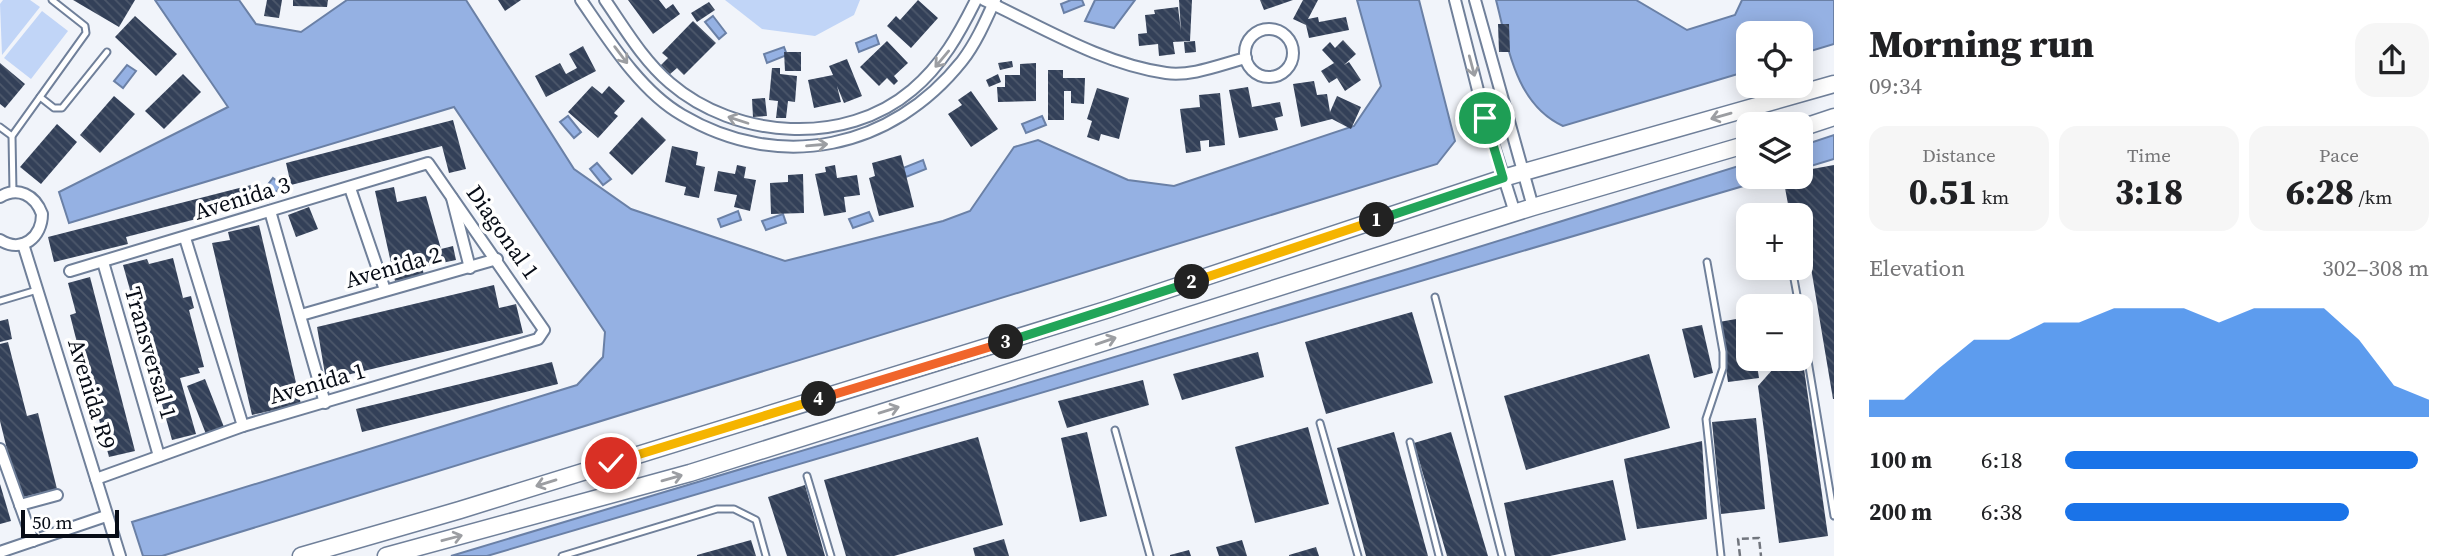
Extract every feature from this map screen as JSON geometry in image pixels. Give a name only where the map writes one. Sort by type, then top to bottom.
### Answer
[{"type":"main road","points":[[301,556],[460,510],[1109,309],[1503,178],[1834,83]]},
{"type":"main road","points":[[1813,124],[1834,117]]},
{"type":"main road","points":[[386,556],[690,473],[1533,207],[1736,148]]},
{"type":"street","points":[[581,0],[633,69],[681,115],[753,144],[788,148],[837,143],[891,124],[931,95],[964,59],[991,1],[1103,56],[1168,74],[1246,58]]},
{"type":"street","points":[[605,0],[644,59],[671,85],[699,104],[733,119],[761,127],[794,129],[852,120],[900,98],[937,65],[955,43],[976,0]]},
{"type":"street","points":[[1454,0],[1515,213]]},
{"type":"street","points":[[1475,0],[1533,207]]},
{"type":"street","points":[[1260,30],[1280,31],[1293,47],[1289,66],[1272,77],[1252,70],[1246,58],[1246,45],[1260,30]]},
{"type":"street","name":"Avenida 3","points":[[70,271],[426,163]]},
{"type":"street","name":"Diagonal 1","points":[[426,163],[450,192],[543,327]]},
{"type":"street","points":[[350,188],[385,290]]},
{"type":"street","points":[[0,197],[13,192],[32,197],[42,214],[38,233],[23,244],[13,245],[0,240]]},
{"type":"street","points":[[450,192],[470,268]]},
{"type":"street","points":[[270,211],[325,403]]},
{"type":"street","points":[[186,238],[243,426]]},
{"type":"street","name":"Avenida R9","points":[[23,244],[120,556]]},
{"type":"street","name":"Avenida 2","points":[[301,316],[497,259]]},
{"type":"street","name":"Transversal 1","points":[[103,262],[159,456]]},
{"type":"street","name":"Avenida 1","points":[[96,479],[243,426],[538,339],[544,333],[543,327]]},
{"type":"street","points":[[0,450],[4,472],[33,541]]},
{"type":"street","points":[[20,505],[57,495]]},
{"type":"street","points":[[0,552],[106,516]]},
{"type":"lane","points":[[13,192],[12,136],[86,33],[85,26],[52,0]]},
{"type":"lane","points":[[40,97],[54,108],[62,108],[107,52]]},
{"type":"lane","points":[[0,127],[12,136]]},
{"type":"lane","points":[[1707,262],[1723,352],[1723,368],[1706,419],[1721,556]]},
{"type":"lane","points":[[0,301],[37,290]]},
{"type":"lane","points":[[1435,297],[1502,556]]},
{"type":"lane","points":[[1810,371],[1834,516]]},
{"type":"lane","points":[[1321,423],[1358,556]]},
{"type":"lane","points":[[1115,430],[1150,556]]},
{"type":"lane","points":[[1410,442],[1439,556]]},
{"type":"lane","points":[[807,476],[831,556]]},
{"type":"lane","points":[[562,556],[717,509],[734,509],[756,520],[766,556]]},
{"type":"path","points":[[1740,556],[1738,539],[1759,538],[1761,556]]},
{"type":"shaded area","points":[[3,0],[30,0],[40,7],[2,55],[0,4]]},
{"type":"shaded area","points":[[155,0],[239,0],[256,24],[301,32],[347,0],[466,0],[574,169],[631,209],[785,261],[943,221],[970,211],[1014,147],[1038,140],[1128,180],[1174,186],[1354,126],[1381,86],[1357,0],[1419,0],[1455,141],[1437,164],[162,556],[143,556],[132,522],[577,385],[603,357],[605,332],[454,107],[69,223],[59,192],[228,107]]},
{"type":"shaded area","points":[[725,0],[860,0],[854,15],[815,36],[762,29]]},
{"type":"shaded area","points":[[1082,0],[1084,5],[1064,13],[1061,4]]},
{"type":"shaded area","points":[[1095,0],[1135,0],[1114,28],[1085,21]]},
{"type":"shaded area","points":[[1496,0],[1636,0],[1687,30],[1735,15],[1742,0],[1834,0],[1834,44],[1813,50],[1813,21],[1736,21],[1736,75],[1563,126],[1534,104],[1524,89],[1510,54]]},
{"type":"shaded area","points":[[42,11],[68,31],[31,79],[4,58]]},
{"type":"shaded area","points":[[713,16],[726,33],[719,39],[705,22]]},
{"type":"shaded area","points":[[876,35],[879,44],[859,52],[856,43]]},
{"type":"shaded area","points":[[784,47],[787,55],[767,63],[764,54]]},
{"type":"shaded area","points":[[127,65],[136,71],[123,88],[114,81]]},
{"type":"shaded area","points":[[568,116],[581,132],[574,138],[560,122]]},
{"type":"shaded area","points":[[1042,116],[1046,125],[1026,133],[1022,124]]},
{"type":"shaded area","points":[[1834,135],[1834,159],[1813,165],[1813,142]]},
{"type":"shaded area","points":[[923,160],[926,169],[906,177],[903,168]]},
{"type":"shaded area","points":[[597,163],[611,179],[603,185],[590,169]]},
{"type":"shaded area","points":[[1736,167],[1736,188],[487,556],[451,556],[1408,269]]},
{"type":"shaded area","points":[[273,178],[282,185],[269,201],[260,195]]},
{"type":"shaded area","points":[[738,211],[741,220],[721,227],[718,219]]},
{"type":"shaded area","points":[[869,212],[873,221],[853,228],[849,219]]},
{"type":"shaded area","points":[[783,214],[786,223],[766,230],[762,221]]},
{"type":"building","points":[[73,0],[135,0],[119,27]]},
{"type":"building","points":[[267,0],[282,0],[279,18],[264,16]]},
{"type":"building","points":[[293,0],[328,0],[327,7],[293,6]]},
{"type":"building","points":[[498,0],[521,0],[505,11]]},
{"type":"building","points":[[628,0],[659,0],[666,9],[673,4],[680,14],[653,34]]},
{"type":"building","points":[[918,0],[938,18],[911,48],[887,26],[896,16],[900,20]]},
{"type":"building","points":[[1179,0],[1192,0],[1190,41],[1173,42],[1175,54],[1159,56],[1158,44],[1139,46],[1138,34],[1147,33],[1145,15],[1155,14],[1154,10],[1178,7],[1181,31]]},
{"type":"building","points":[[1260,0],[1293,0],[1264,10]]},
{"type":"building","points":[[1303,0],[1318,0],[1308,19],[1318,17],[1319,22],[1346,17],[1349,30],[1309,38],[1306,25],[1293,19]]},
{"type":"building","points":[[709,2],[715,10],[697,22],[691,13]]},
{"type":"building","points":[[135,16],[177,54],[156,76],[115,37]]},
{"type":"building","points":[[693,21],[716,43],[684,75],[677,68],[669,75],[660,66],[668,58],[662,53]]},
{"type":"building","points":[[1498,24],[1509,24],[1510,52],[1499,52]]},
{"type":"building","points":[[1343,40],[1356,54],[1344,65],[1349,62],[1361,80],[1345,91],[1337,78],[1329,83],[1321,71],[1334,63],[1322,50],[1330,42],[1335,48]]},
{"type":"building","points":[[887,41],[908,63],[894,76],[898,81],[894,85],[887,78],[879,86],[860,67]]},
{"type":"building","points":[[1195,41],[1196,52],[1185,53],[1184,42]]},
{"type":"building","points":[[583,46],[596,71],[546,97],[535,76],[560,63],[566,74],[577,68],[569,54]]},
{"type":"building","points":[[784,52],[801,52],[801,71],[785,71]]},
{"type":"building","points":[[847,59],[862,96],[844,103],[837,86],[841,102],[814,108],[808,80],[833,75],[829,66]]},
{"type":"building","points":[[1012,61],[1013,67],[1000,70],[998,63]]},
{"type":"building","points":[[0,63],[25,84],[5,108],[0,104]]},
{"type":"building","points":[[1036,63],[1036,101],[998,102],[997,87],[1005,87],[1005,75],[1020,75],[1020,64]]},
{"type":"building","points":[[772,68],[780,68],[780,74],[797,76],[795,102],[788,101],[786,118],[776,118],[778,101],[769,100]]},
{"type":"building","points":[[1048,70],[1063,70],[1063,78],[1085,78],[1084,104],[1071,103],[1071,91],[1064,91],[1064,120],[1048,120]]},
{"type":"building","points":[[183,74],[201,92],[164,129],[145,111]]},
{"type":"building","points":[[998,74],[1001,82],[989,87],[986,80]]},
{"type":"building","points":[[1314,81],[1317,95],[1327,94],[1330,112],[1337,96],[1361,107],[1351,129],[1332,119],[1301,127],[1293,84]]},
{"type":"building","points":[[592,86],[602,94],[609,86],[625,101],[614,113],[618,116],[598,138],[568,112]]},
{"type":"building","points":[[1248,87],[1252,107],[1280,102],[1283,116],[1275,118],[1278,130],[1239,138],[1229,90]]},
{"type":"building","points":[[1097,88],[1129,98],[1119,139],[1101,134],[1099,141],[1087,137],[1092,121],[1087,119]]},
{"type":"building","points":[[971,91],[998,129],[971,147],[948,114],[962,105],[958,100]]},
{"type":"building","points":[[1220,93],[1225,145],[1209,147],[1209,140],[1200,141],[1201,151],[1186,153],[1180,109],[1200,107],[1199,95]]},
{"type":"building","points":[[114,96],[135,114],[100,153],[80,135]]},
{"type":"building","points":[[765,98],[767,116],[753,117],[752,99]]},
{"type":"building","points":[[642,117],[666,140],[632,175],[609,153]]},
{"type":"building","points":[[453,120],[466,169],[449,173],[442,146],[291,185],[286,163]]},
{"type":"building","points":[[57,124],[77,142],[41,184],[20,167]]},
{"type":"building","points":[[672,146],[698,152],[696,165],[705,167],[699,198],[684,195],[686,187],[665,182]]},
{"type":"building","points":[[901,155],[914,207],[879,216],[869,178],[875,176],[872,163]]},
{"type":"building","points":[[737,165],[746,167],[744,178],[756,180],[750,211],[734,207],[737,195],[714,191],[718,171],[735,174]]},
{"type":"building","points":[[835,165],[837,178],[857,175],[860,195],[844,197],[846,212],[824,216],[815,174],[826,172],[825,167]]},
{"type":"building","points":[[1834,165],[1834,399],[1813,280],[1813,203],[1788,203],[1785,189],[1813,189],[1813,169]]},
{"type":"building","points":[[803,174],[804,213],[771,214],[770,183],[788,182],[788,175]]},
{"type":"building","points":[[251,185],[255,204],[126,237],[128,244],[54,262],[48,237]]},
{"type":"building","points":[[394,187],[397,202],[426,196],[441,249],[453,246],[456,260],[422,267],[424,275],[395,281],[375,191]]},
{"type":"building","points":[[309,207],[318,229],[296,237],[288,215]]},
{"type":"building","points":[[259,225],[301,404],[252,415],[212,243],[230,240],[228,232]]},
{"type":"building","points":[[173,258],[183,298],[191,296],[194,308],[189,310],[204,367],[198,368],[200,373],[180,378],[196,434],[172,440],[123,265],[147,259],[149,264]]},
{"type":"building","points":[[90,277],[135,451],[109,457],[97,412],[102,410],[99,400],[92,402],[70,315],[76,313],[68,283]]},
{"type":"building","points":[[494,285],[499,308],[516,304],[523,333],[326,380],[317,327]]},
{"type":"building","points":[[1412,312],[1433,383],[1326,414],[1305,342]]},
{"type":"building","points":[[8,319],[12,339],[0,342],[0,321]]},
{"type":"building","points":[[1736,319],[1736,371],[1758,371],[1759,378],[1728,382],[1719,322]]},
{"type":"building","points":[[1702,325],[1713,373],[1694,378],[1682,329]]},
{"type":"building","points":[[8,342],[27,416],[38,413],[57,489],[19,498],[0,421],[0,344]]},
{"type":"building","points":[[1258,352],[1264,377],[1182,400],[1173,374]]},
{"type":"building","points":[[1649,354],[1670,428],[1526,470],[1504,396]]},
{"type":"building","points":[[552,362],[558,384],[362,432],[356,409]]},
{"type":"building","points":[[1771,371],[1804,371],[1828,536],[1779,543],[1758,386]]},
{"type":"building","points":[[205,379],[224,427],[206,434],[187,386]]},
{"type":"building","points":[[1143,380],[1149,405],[1067,428],[1058,401]]},
{"type":"building","points":[[1756,418],[1765,509],[1721,514],[1712,422]]},
{"type":"building","points":[[1308,427],[1329,504],[1255,523],[1235,447]]},
{"type":"building","points":[[1087,432],[1107,516],[1080,522],[1061,438]]},
{"type":"building","points":[[1394,432],[1428,556],[1366,556],[1337,448]]},
{"type":"building","points":[[1451,432],[1488,556],[1447,556],[1414,443]]},
{"type":"building","points":[[978,437],[1003,525],[894,556],[846,556],[824,480]]},
{"type":"building","points":[[1702,441],[1707,519],[1637,529],[1624,459]]},
{"type":"building","points":[[1613,480],[1626,540],[1550,556],[1515,556],[1504,503]]},
{"type":"building","points":[[0,484],[11,521],[0,524]]},
{"type":"building","points":[[805,485],[825,556],[787,556],[768,497]]},
{"type":"building","points":[[1004,539],[1009,556],[975,556],[973,548]]},
{"type":"building","points":[[751,540],[756,556],[697,556],[697,555]]},
{"type":"building","points":[[1242,540],[1247,556],[1219,556],[1216,547]]},
{"type":"building","points":[[1316,547],[1319,556],[1289,556],[1289,555]]},
{"type":"building","points":[[1189,550],[1191,556],[1170,556],[1170,555]]},
{"type":"route","points":[[611,463],[1109,309],[1503,178],[1485,118]]}]
